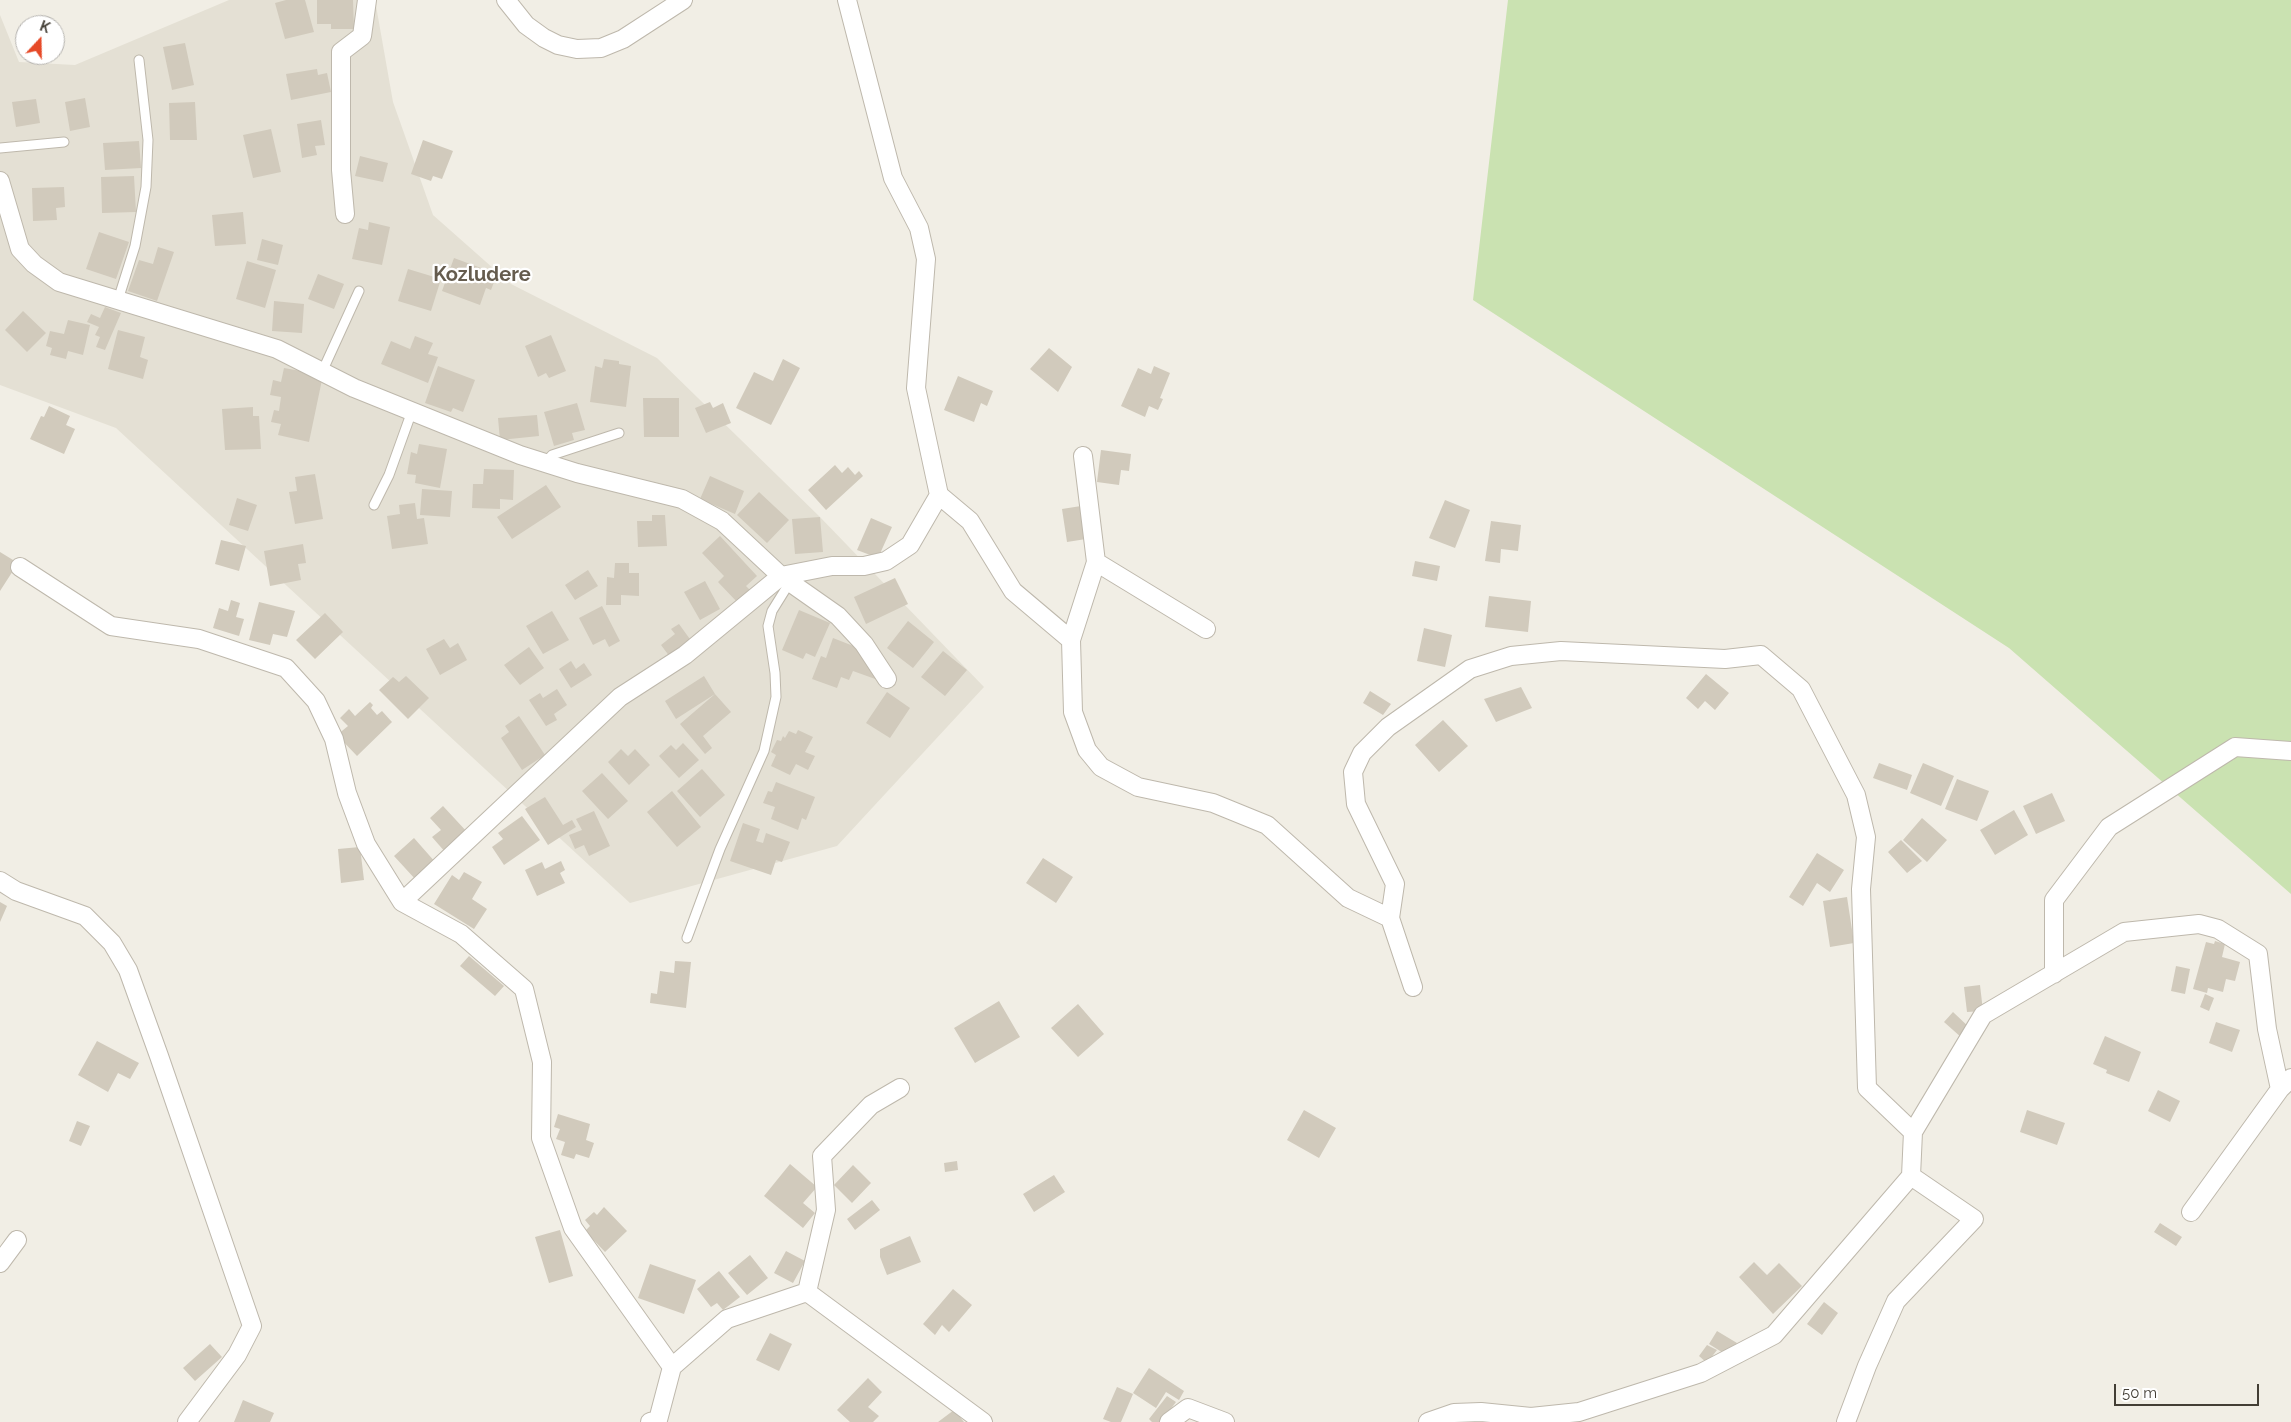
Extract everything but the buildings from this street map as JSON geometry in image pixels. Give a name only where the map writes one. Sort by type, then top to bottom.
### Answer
[{"type":"street","points":[[345,214],[342,170],[341,52],[362,36],[367,0]]},
{"type":"street","points":[[506,0],[526,25],[544,38],[558,45],[577,49],[601,48],[623,39],[683,0]]},
{"type":"street","points":[[847,0],[893,178],[920,228],[926,259],[916,388],[939,496],[970,521],[1013,591],[1071,640]]},
{"type":"street","points":[[0,181],[20,249],[34,264],[59,282],[278,350],[354,388],[520,455],[682,499],[722,521],[785,579],[838,616],[864,644],[887,679]]},
{"type":"street","points":[[1083,456],[1096,562],[1071,640],[1073,712],[1087,750],[1101,767],[1138,787],[1213,803],[1267,825],[1348,898],[1390,918]]},
{"type":"street","points":[[402,902],[620,697],[685,655],[785,579],[832,566],[864,566],[886,561],[910,545],[939,496]]},
{"type":"street","points":[[1096,562],[1206,629]]},
{"type":"street","points":[[20,567],[111,626],[198,639],[286,668],[316,701],[334,739],[347,794],[366,844],[402,902],[461,934],[524,988],[542,1062],[540,1138],[573,1228],[672,1367]]},
{"type":"street","points":[[1413,987],[1390,918],[1396,884],[1356,804],[1353,772],[1362,753],[1388,727],[1470,670],[1511,656],[1561,651],[1725,659],[1761,655],[1801,689],[1856,795],[1866,837],[1861,889],[1867,1088],[1913,1132]]},
{"type":"street","points":[[2054,974],[2054,900],[2109,826],[2235,747],[2291,751]]},
{"type":"street","points":[[0,881],[16,891],[85,916],[112,943],[128,970],[159,1056],[252,1326],[237,1355],[188,1422]]},
{"type":"street","points":[[1428,1422],[1454,1413],[1481,1412],[1531,1418],[1579,1412],[1701,1373],[1774,1335],[1911,1176],[1913,1132],[1983,1015],[2124,932],[2199,924],[2218,928],[2258,954],[2267,1029],[2286,1084],[2191,1212]]},
{"type":"street","points":[[807,1292],[826,1210],[822,1156],[871,1105],[900,1088]]},
{"type":"street","points":[[1846,1422],[1867,1366],[1896,1301],[1974,1219],[1911,1176]]},
{"type":"street","points":[[0,1263],[17,1240]]},
{"type":"street","points":[[650,1422],[658,1420],[672,1367],[727,1319],[807,1292]]},
{"type":"street","points":[[807,1292],[983,1422]]},
{"type":"street","points":[[1170,1422],[1188,1408],[1225,1422]]},
{"type":"lane","points":[[118,300],[135,246],[146,187],[148,140],[139,60]]},
{"type":"lane","points":[[0,148],[64,142]]},
{"type":"lane","points":[[322,372],[359,292]]},
{"type":"lane","points":[[374,504],[389,475],[412,411]]},
{"type":"lane","points":[[545,463],[552,455],[619,433]]},
{"type":"lane","points":[[687,938],[720,849],[764,751],[776,697],[775,673],[768,626],[785,579]]},
{"type":"shaded area","points":[[229,0],[375,0],[393,102],[433,215],[511,284],[657,358],[820,517],[984,687],[837,846],[630,903],[116,428],[0,385],[0,15],[15,52],[15,65],[75,65]]},
{"type":"green space","points":[[1508,0],[2291,0],[2291,894],[2009,648],[1473,300]]},
{"type":"district","name":"Kozludere","points":[[482,275]]}]
